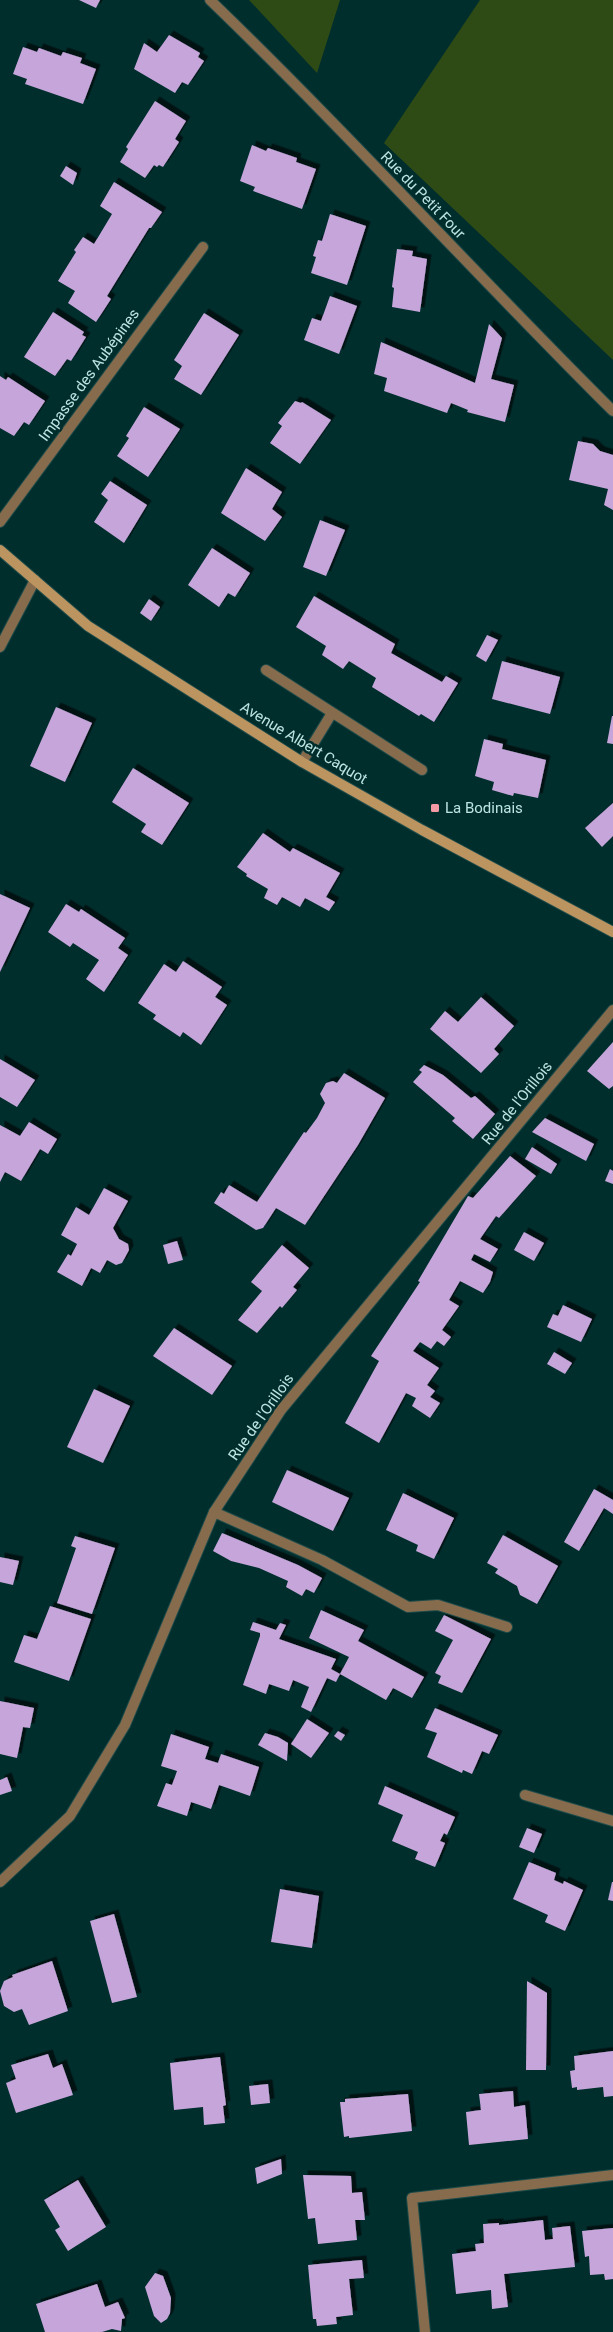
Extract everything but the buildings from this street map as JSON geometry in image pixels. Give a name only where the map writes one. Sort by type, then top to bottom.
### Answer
[{"type":"main road","name":"Avenue Albert Caquot","points":[[0,550],[88,626],[302,762],[422,830],[613,932]]},
{"type":"street","name":"Rue du Petit Four","points":[[210,0],[296,83],[514,312],[613,411]]},
{"type":"street","name":"Impasse des Aubépines","points":[[0,522],[203,247]]},
{"type":"street","points":[[0,647],[34,580]]},
{"type":"street","points":[[266,670],[422,770]]},
{"type":"street","points":[[302,762],[332,713]]},
{"type":"street","name":"Rue de l'Orillois","points":[[0,1882],[70,1816],[125,1724],[214,1512],[281,1410],[613,1010]]},
{"type":"street","points":[[214,1512],[322,1560],[408,1607],[438,1605],[507,1628]]},
{"type":"street","points":[[525,1795],[613,1821]]},
{"type":"street","points":[[425,2332],[412,2198],[613,2174]]},
{"type":"green space","points":[[249,0],[340,0],[317,73]]},
{"type":"green space","points":[[480,0],[613,0],[613,360],[384,143]]},
{"type":"place","name":"La Bodinais","points":[[435,808]]}]
